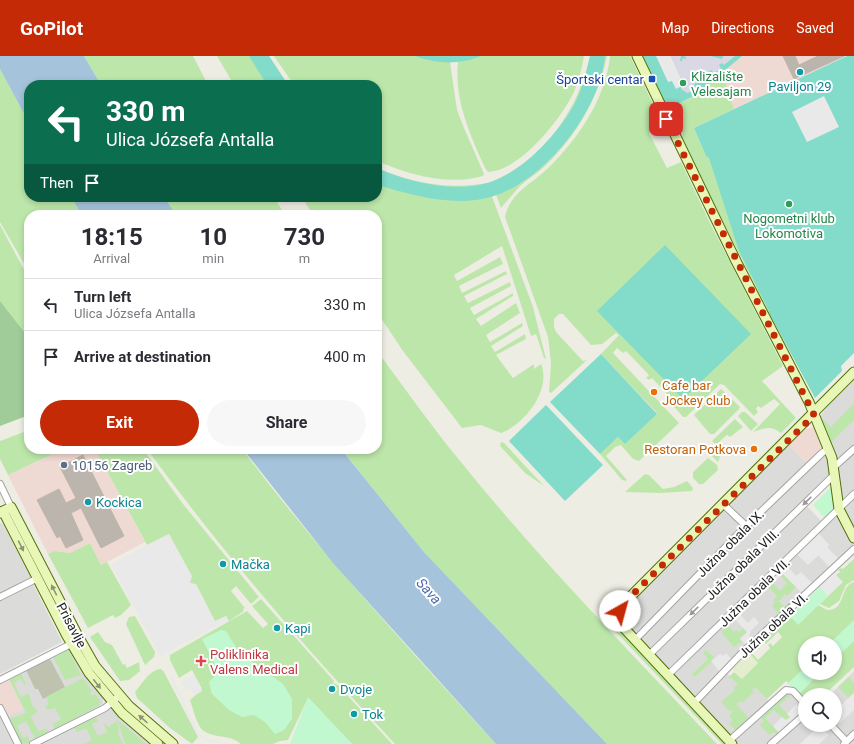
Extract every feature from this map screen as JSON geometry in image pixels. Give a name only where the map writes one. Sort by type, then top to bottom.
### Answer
[{"type":"street","points":[[636,56],[699,186],[814,415],[828,449],[834,470],[839,509],[851,525],[854,538]]},
{"type":"street","points":[[798,696],[793,691],[786,690],[731,743],[635,640],[621,623],[620,614],[622,605],[814,415],[854,372]]},
{"type":"street","name":"Južna obala IX.","points":[[635,640],[746,526],[828,449]]},
{"type":"street","name":"Južna obala VIII.","points":[[649,655],[854,449]]},
{"type":"street","name":"Prisavlje","points":[[0,484],[4,509],[71,644],[89,673],[116,699],[158,744]]},
{"type":"street","name":"Južna obala VII.","points":[[668,675],[854,494]]},
{"type":"street","points":[[724,505],[746,526]]},
{"type":"street","name":"Prisavlje","points":[[4,509],[79,639],[116,699],[173,744]]},
{"type":"street","name":"Južna obala VI.","points":[[694,703],[740,654],[854,549]]},
{"type":"street","points":[[0,597],[38,578]]},
{"type":"street","points":[[0,680],[71,644]]},
{"type":"street","points":[[33,744],[105,708],[116,699]]},
{"type":"street","points":[[0,708],[18,744]]},
{"type":"street","points":[[771,744],[798,720]]},
{"type":"street","points":[[836,732],[845,743],[854,734]]},
{"type":"shaded area","points":[[249,56],[269,56],[285,80],[264,80]]},
{"type":"shaded area","points":[[415,56],[481,56],[465,61],[439,62]]},
{"type":"shaded area","points":[[590,56],[605,56],[600,79],[591,102],[578,125],[561,148],[542,167],[521,183],[499,194],[476,200],[463,201],[451,201],[426,197],[382,186],[382,170],[417,182],[460,187],[487,183],[513,171],[537,152],[567,117],[574,105]]},
{"type":"shaded area","name":"Klizalište Velesajam","points":[[643,56],[742,56],[694,96],[673,106],[669,111]]},
{"type":"shaded area","points":[[645,56],[847,56],[734,109],[721,73],[692,98],[675,105]]},
{"type":"shaded area","points":[[656,56],[671,56],[684,85],[676,89],[672,81],[668,82]]},
{"type":"shaded area","points":[[671,56],[681,56],[680,61],[682,61],[683,58],[686,59],[684,56],[711,56],[722,59],[723,56],[735,56],[724,65],[722,63],[719,65],[721,68],[714,73],[711,70],[691,87],[693,91],[687,93],[681,89],[684,85]]},
{"type":"shaded area","name":"Nogometni klub Lokomotiva","points":[[847,56],[854,56],[854,353],[841,366],[842,371],[815,398],[769,313],[739,251],[709,158],[706,156],[694,128]]},
{"type":"shaded area","points":[[824,96],[839,127],[807,142],[792,112]]},
{"type":"shaded area","points":[[677,104],[679,114],[685,116],[680,119],[683,135],[681,138],[669,111]]},
{"type":"shaded area","points":[[665,245],[751,334],[683,399],[597,311]]},
{"type":"shaded area","points":[[601,354],[657,414],[625,444],[618,437],[600,454],[550,402]]},
{"type":"shaded area","points":[[854,376],[854,533],[841,505],[819,418],[836,395]]},
{"type":"shaded area","points":[[546,405],[603,465],[565,501],[509,441]]},
{"type":"shaded area","points":[[800,415],[804,420],[753,470],[750,466]]},
{"type":"shaded area","points":[[814,427],[825,446],[807,463],[788,444],[802,430]]},
{"type":"shaded area","points":[[788,444],[810,466],[821,455],[829,458],[832,473],[803,502],[822,522],[797,548],[811,562],[829,545],[818,533],[837,517],[840,518],[854,546],[724,670],[738,684],[755,687],[773,705],[786,693],[789,692],[792,694],[798,700],[798,732],[842,732],[842,688],[837,688],[854,671],[854,744],[735,744],[625,626],[623,618],[626,606]]},
{"type":"shaded area","points":[[52,454],[98,454],[145,542],[101,565],[90,543],[70,553],[54,551],[48,554],[8,475]]},
{"type":"shaded area","points":[[0,523],[3,524],[31,578],[0,593]]},
{"type":"shaded area","points":[[169,534],[192,576],[190,583],[196,584],[215,621],[226,616],[228,620],[160,656],[111,564]]},
{"type":"shaded area","points":[[819,534],[829,545],[827,547],[838,558],[829,567],[818,555],[808,565],[797,554]]},
{"type":"shaded area","points":[[786,565],[796,576],[801,572],[813,584],[802,593],[783,574],[760,596],[757,593]]},
{"type":"shaded area","points":[[837,569],[840,572],[836,575],[843,582],[828,596],[820,587]]},
{"type":"shaded area","points":[[33,584],[62,642],[0,674],[0,601]]},
{"type":"shaded area","points":[[737,611],[748,623],[754,617],[759,623],[750,631],[751,632],[749,635],[752,639],[746,645],[740,639],[747,632],[732,616]]},
{"type":"shaded area","points":[[69,648],[103,697],[103,704],[91,713],[29,744],[20,744],[7,717],[23,709],[8,677]]},
{"type":"shaded area","points":[[747,651],[758,663],[742,679],[730,667]]},
{"type":"shaded area","points":[[726,653],[732,660],[720,672],[711,661],[720,654],[723,656]]},
{"type":"shaded area","points":[[50,659],[65,687],[43,699],[38,689],[35,689],[26,670]]},
{"type":"shaded area","points":[[171,674],[199,734],[209,740],[230,744],[208,742],[196,733],[169,675]]},
{"type":"shaded area","points":[[194,675],[202,691],[194,696],[190,688],[186,690],[181,682]]},
{"type":"shaded area","points":[[8,677],[24,709],[7,717],[0,703],[0,682]]},
{"type":"shaded area","points":[[854,693],[854,710],[842,721],[842,704]]},
{"type":"shaded area","points":[[796,704],[798,706],[798,715],[779,733],[773,726],[782,717],[786,720],[790,717],[787,714]]},
{"type":"shaded area","points":[[110,709],[116,711],[153,744],[39,744]]},
{"type":"shaded area","points":[[0,717],[14,744],[0,744]]},
{"type":"shaded area","points":[[813,732],[826,732],[829,735],[819,744],[800,744]]},
{"type":"green space","points":[[84,56],[193,56],[205,80],[98,80]]},
{"type":"green space","points":[[217,56],[269,56],[285,80],[231,80]]},
{"type":"green space","points":[[274,56],[415,56],[432,61],[450,62],[457,110],[484,174],[483,176],[469,179],[456,180],[429,178],[402,171],[382,163],[382,80],[291,80]]},
{"type":"green space","points":[[481,56],[584,56],[574,92],[560,116],[550,129],[538,142],[513,163],[500,169],[488,172],[464,116],[458,90],[457,76],[458,62]]},
{"type":"green space","points":[[590,56],[607,56],[598,87],[585,116],[567,142],[542,169],[519,187],[501,208],[491,182],[510,173],[527,161],[556,131],[577,96]]},
{"type":"green space","points":[[610,56],[630,56],[664,127],[649,133],[667,168],[681,162],[710,223],[783,366],[762,381],[796,418],[781,433],[771,428],[753,432],[780,404],[774,399],[761,408],[758,406],[756,409],[758,412],[754,416],[724,385],[720,384],[686,417],[683,417],[671,403],[673,400],[652,378],[649,380],[646,378],[649,375],[626,351],[623,353],[617,348],[613,353],[679,423],[639,461],[633,459],[621,445],[615,447],[606,456],[627,480],[626,481],[622,480],[600,454],[618,437],[625,444],[657,413],[601,354],[619,335],[616,333],[602,344],[591,345],[563,314],[559,314],[554,319],[554,327],[556,332],[583,361],[587,360],[551,393],[549,392],[551,363],[548,337],[505,217],[511,202],[521,190],[546,170],[569,146],[579,132],[596,103],[603,87]]},
{"type":"green space","points":[[0,69],[24,114],[24,202],[74,202],[79,210],[24,210],[24,263],[0,222]]},
{"type":"green space","points":[[722,73],[734,109],[694,128],[706,156],[709,157],[770,311],[769,313],[681,138],[683,135],[680,119],[685,116],[679,114],[677,104],[692,98]]},
{"type":"green space","points":[[382,170],[403,178],[431,184],[459,186],[487,183],[533,307],[546,359],[544,358],[536,334],[531,336],[502,246],[454,275],[457,281],[500,257],[503,264],[459,286],[462,293],[506,271],[507,274],[464,296],[468,303],[510,282],[511,286],[470,308],[474,315],[513,293],[513,296],[476,319],[481,326],[516,303],[520,313],[486,335],[490,342],[522,323],[523,326],[491,346],[495,352],[525,334],[526,339],[496,355],[513,378],[534,364],[534,369],[541,364],[543,385],[534,405],[527,415],[510,429],[501,433],[481,425],[462,428],[403,351],[382,320],[382,210],[310,210],[305,202],[382,202]]},
{"type":"green space","points":[[167,202],[277,202],[282,210],[173,210]]},
{"type":"green space","points":[[0,225],[24,269],[24,332],[0,301]]},
{"type":"green space","points":[[0,301],[24,332],[24,417],[0,426]]},
{"type":"green space","points":[[382,358],[429,421],[491,499],[586,606],[717,744],[607,744],[424,552],[345,454],[382,454]]},
{"type":"green space","points":[[721,389],[740,407],[714,434],[710,434],[694,415]]},
{"type":"green space","points":[[854,403],[854,420],[830,443],[821,421],[823,419],[831,427]]},
{"type":"green space","points":[[742,412],[745,412],[758,424],[751,431],[738,416]]},
{"type":"green space","points":[[735,419],[743,427],[730,437],[727,435],[720,441],[722,444],[716,452],[720,457],[718,462],[711,455],[715,444],[712,441]]},
{"type":"green space","points":[[24,432],[24,454],[52,454],[8,475],[0,459],[0,441]]},
{"type":"green space","points":[[501,442],[504,443],[544,486],[525,473],[500,446]]},
{"type":"green space","points":[[98,454],[147,454],[183,504],[259,597],[251,604],[236,586],[231,591],[245,608],[243,609],[244,611],[229,621],[226,616],[215,622],[196,585],[190,583],[190,578],[169,534],[147,545]]},
{"type":"green space","points":[[151,454],[246,454],[302,526],[398,636],[496,744],[395,744],[266,600],[176,488]]},
{"type":"green space","points":[[708,458],[717,465],[718,470],[703,484],[699,484],[693,478],[693,472]]},
{"type":"green space","points":[[645,474],[649,475],[663,489],[674,487],[687,481],[693,488],[692,491],[661,493],[625,492]]},
{"type":"green space","points":[[832,486],[834,508],[825,518],[813,505]]},
{"type":"green space","points":[[90,543],[101,565],[107,562],[131,605],[121,615],[115,618],[113,615],[88,628],[48,554],[54,551],[70,553]]},
{"type":"green space","points":[[854,559],[854,580],[846,585],[839,601],[829,608],[820,604],[842,582],[836,575],[840,572],[838,570],[841,568],[843,569]]},
{"type":"green space","points":[[783,574],[796,587],[787,596],[785,594],[779,601],[784,607],[791,600],[793,602],[779,614],[772,606],[775,603],[773,600],[777,596],[768,587],[773,583],[780,591],[787,583],[781,576]]},
{"type":"green space","points":[[854,582],[854,634],[842,640],[842,636],[798,636],[798,680],[800,680],[794,689],[786,681],[767,699],[755,687],[752,690],[754,692],[742,703],[740,701],[736,704],[749,718],[736,731],[729,723],[733,720],[729,716],[733,711],[731,710],[730,712],[721,702],[735,690],[733,688],[738,684],[731,678],[728,678],[734,672],[742,679],[758,663],[749,653],[757,645],[760,649],[757,648],[752,653],[758,660],[770,648],[768,645],[770,643],[773,646],[782,637],[778,632],[766,644],[764,642],[760,646],[758,644],[790,616],[798,624],[818,605],[827,610],[833,609],[840,602],[850,584]]},
{"type":"green space","points":[[820,587],[828,596],[798,625],[790,616]]},
{"type":"green space","points":[[261,599],[334,681],[333,683],[338,685],[392,744],[352,744],[308,698],[288,740],[273,744],[241,744],[231,739],[209,734],[200,727],[195,717],[190,700],[202,689],[192,670],[179,678],[170,660],[170,655],[247,611],[263,628],[268,624],[252,606]]},
{"type":"green space","points":[[600,615],[612,620],[729,744],[722,744]]},
{"type":"green space","points":[[135,616],[155,652],[154,657],[145,665],[126,624],[129,617]]},
{"type":"green space","points":[[854,620],[854,641],[842,652],[842,636],[837,636]]},
{"type":"green space","points":[[728,625],[734,632],[737,630],[739,632],[743,628],[747,632],[740,638],[742,641],[734,647],[721,632]]},
{"type":"green space","points":[[221,630],[226,631],[239,652],[283,684],[292,699],[292,719],[284,730],[275,734],[265,722],[254,715],[242,717],[229,710],[212,694],[209,682],[219,672],[202,639]]},
{"type":"green space","points":[[98,632],[105,642],[112,645],[123,665],[125,664],[127,668],[139,662],[140,671],[129,680],[120,681],[90,637]]},
{"type":"green space","points":[[854,636],[854,667],[842,678],[842,642]]},
{"type":"green space","points":[[68,649],[81,675],[65,680],[53,657]]},
{"type":"green space","points":[[706,650],[714,657],[711,661],[713,663],[710,663],[695,677],[692,674],[708,659],[703,653]]},
{"type":"green space","points":[[161,669],[164,672],[198,737],[192,744],[170,728],[137,698],[135,692],[143,681],[153,671]]},
{"type":"green space","points":[[21,673],[26,684],[24,685],[21,679],[14,683],[21,697],[29,693],[32,705],[38,711],[31,717],[38,731],[47,729],[49,732],[35,739],[26,721],[17,726],[23,738],[28,736],[30,742],[26,744],[21,743],[9,719],[26,713],[9,679]]},
{"type":"green space","points":[[798,674],[798,680],[813,680],[805,688],[798,688],[798,693],[788,683]]},
{"type":"green space","points":[[849,677],[854,683],[854,692],[848,698],[842,691],[842,688],[838,687]]},
{"type":"green space","points":[[83,678],[92,691],[90,692],[91,695],[95,694],[100,700],[100,705],[55,729],[53,724],[61,719],[55,708],[47,710],[45,706],[49,704],[46,697]]},
{"type":"green space","points":[[807,680],[840,680],[832,688],[798,688],[798,693],[795,690]]},
{"type":"green space","points":[[785,695],[791,695],[779,705],[790,717],[786,721],[774,710],[765,718],[779,733],[776,734],[774,732],[770,735],[760,725],[764,721],[761,718]]},
{"type":"green space","points":[[308,697],[352,744],[290,744]]},
{"type":"green space","points":[[96,717],[98,721],[92,724],[98,736],[107,732],[104,725],[106,724],[108,727],[117,721],[119,729],[118,733],[123,744],[83,744],[92,740],[86,728],[77,732],[74,727]]},
{"type":"green space","points":[[119,721],[146,744],[125,744]]},
{"type":"water","points":[[0,56],[84,56],[98,80],[24,80],[24,114],[0,69]]},
{"type":"water","points":[[74,202],[167,202],[173,210],[79,210]]},
{"type":"water","name":"Sava","points":[[247,454],[345,454],[424,552],[607,744],[496,744],[333,563]]},
{"type":"building","name":"Paviljon 29","points":[[783,56],[795,56],[799,65],[818,56],[844,56],[794,79]]},
{"type":"building","name":"Kockica","points":[[83,455],[124,536],[101,548],[81,508],[71,513],[83,540],[66,548],[60,536],[57,538],[37,500],[59,489],[66,503],[76,498],[60,467]]},
{"type":"place","name":"Paviljon 29","points":[[800,72]]},
{"type":"place","name":"Športski centar","points":[[652,79]]},
{"type":"place","name":"Klizalište Velesajam","points":[[683,83]]},
{"type":"place","name":"Nogometni klub Lokomotiva","points":[[789,204]]},
{"type":"place","name":"Cafe bar Jockey club","points":[[654,392]]},
{"type":"place","name":"Restoran Potkova","points":[[754,449]]},
{"type":"place","name":"10156 Zagreb","points":[[64,465]]},
{"type":"place","name":"Kockica","points":[[88,502]]},
{"type":"place","name":"Mačka","points":[[223,564]]},
{"type":"place","name":"Kapi","points":[[277,628]]},
{"type":"place","name":"Poliklinika Valens Medical","points":[[201,661]]},
{"type":"place","name":"Dvoje","points":[[332,689]]},
{"type":"place","name":"Tok","points":[[354,714]]},
{"type":"route","points":[[620,611],[622,605],[814,415],[809,402],[736,261],[666,119]]}]
